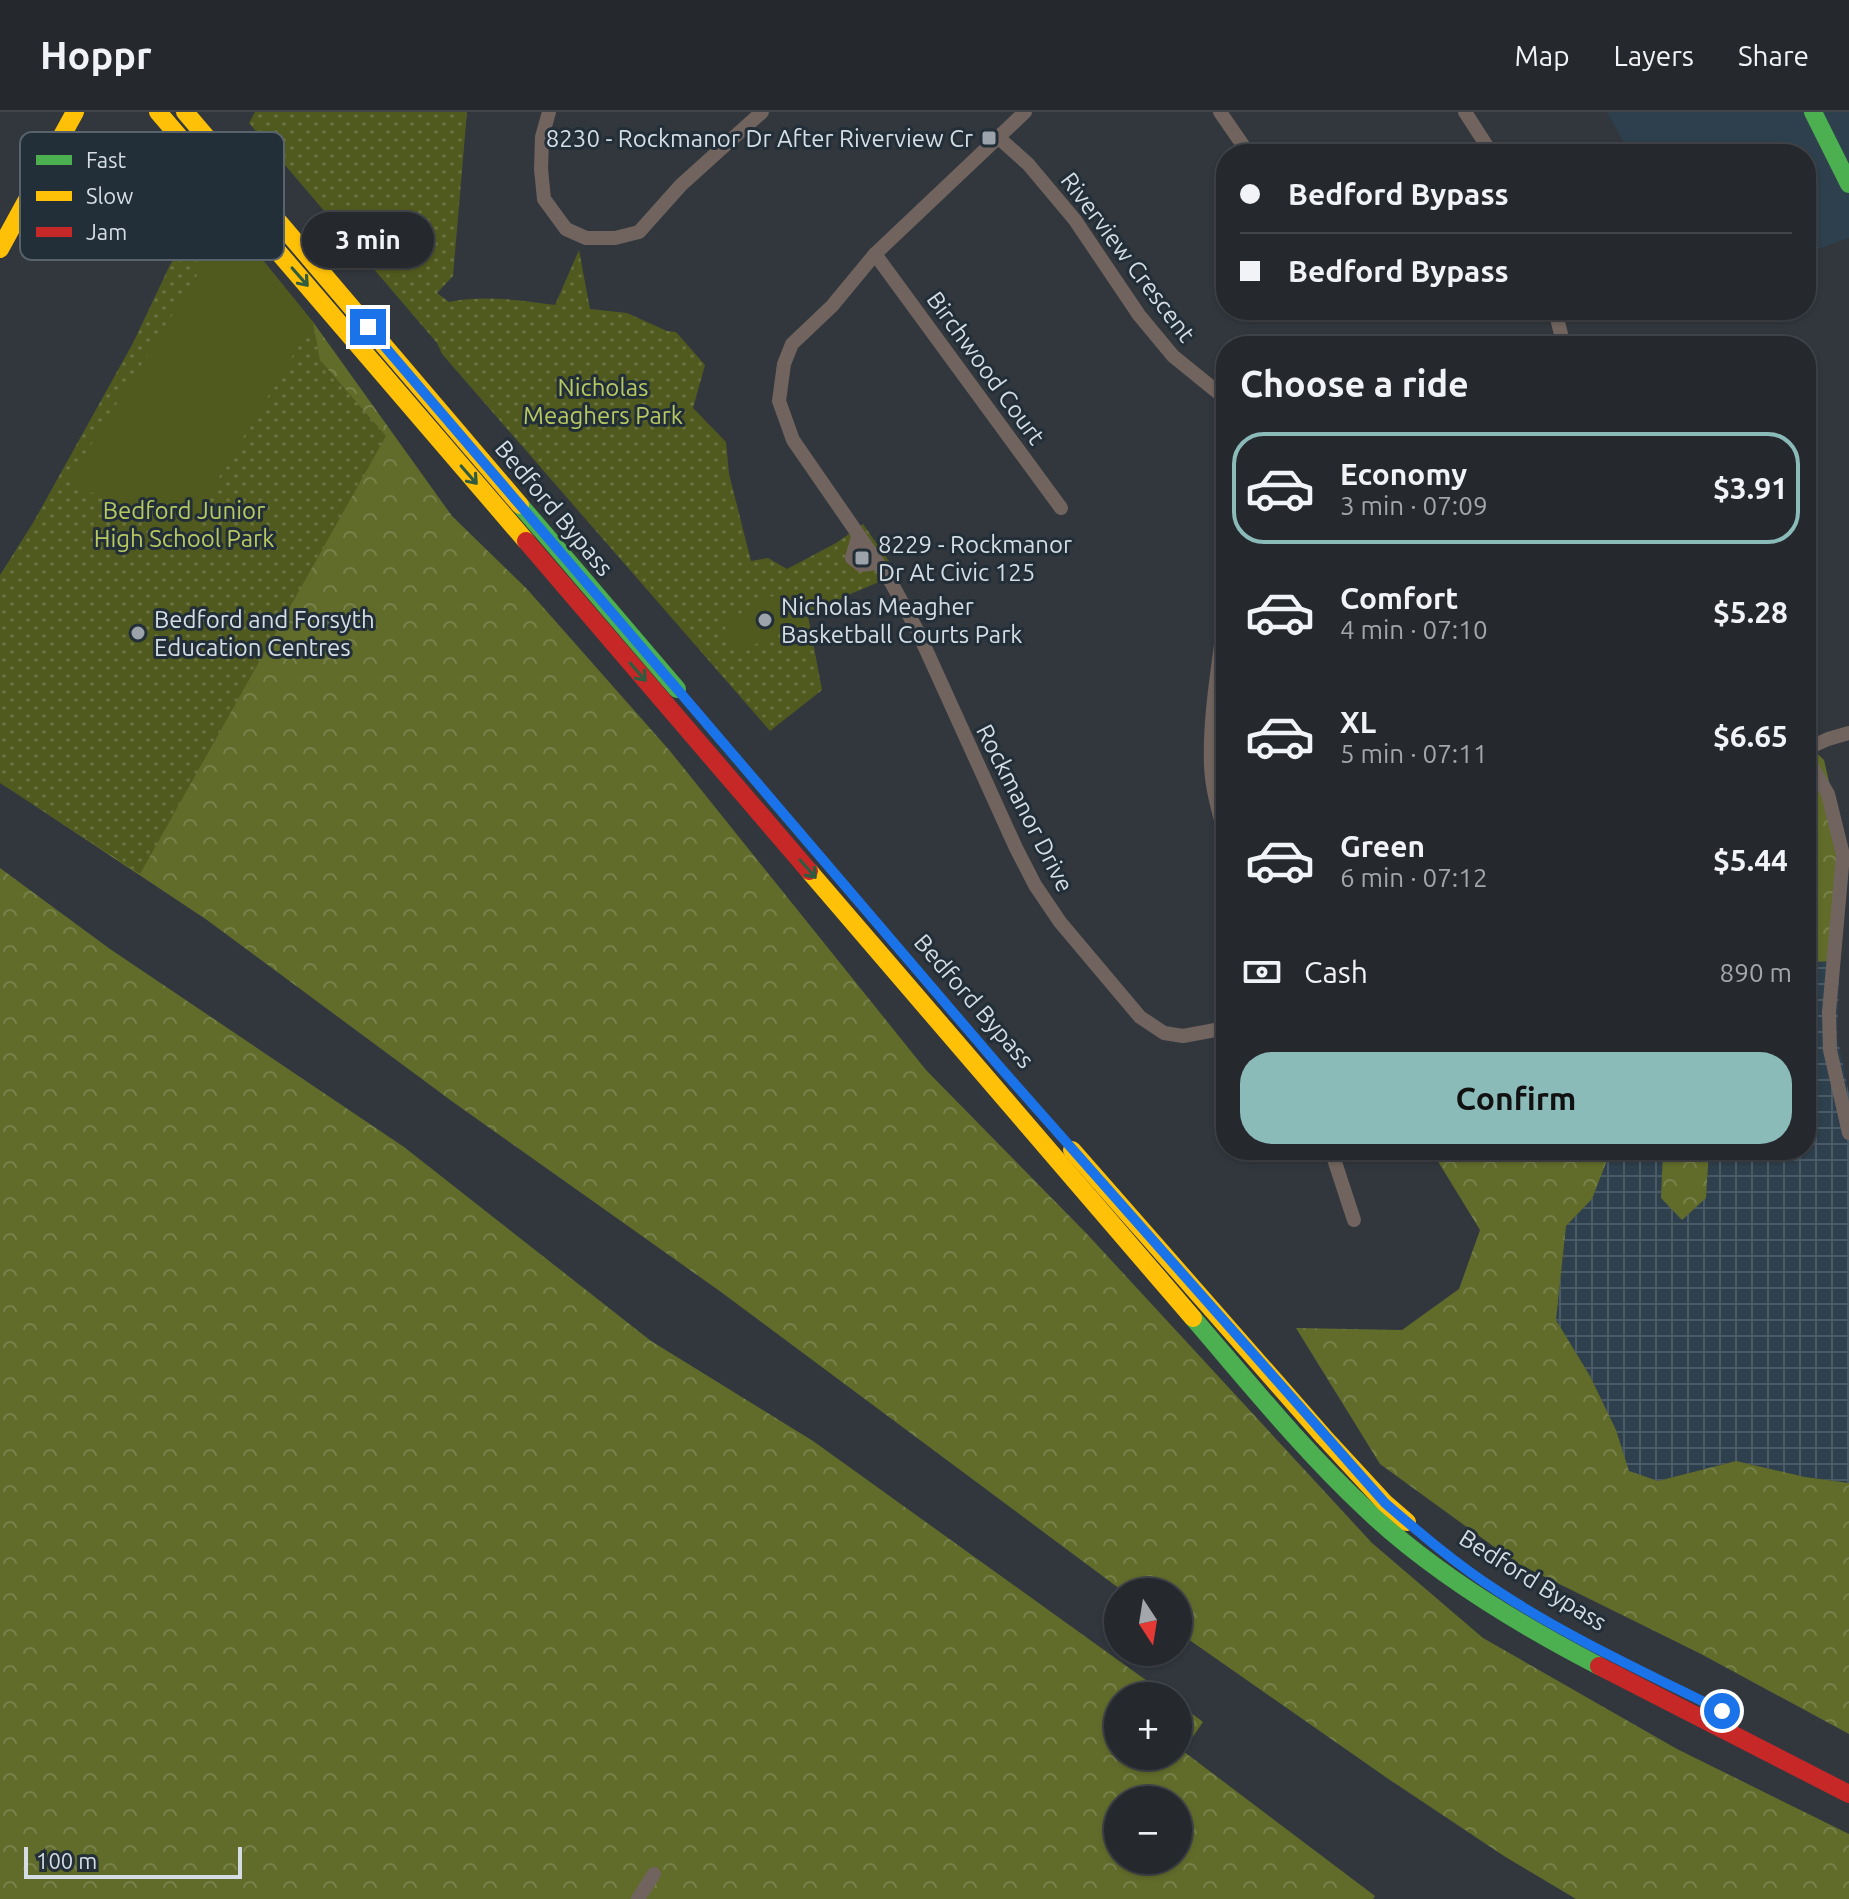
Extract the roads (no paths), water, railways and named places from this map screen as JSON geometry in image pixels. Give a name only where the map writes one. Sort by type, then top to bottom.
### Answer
[{"type":"main road","points":[[64,132],[75,112]]},
{"type":"main road","name":"Bedford Bypass","points":[[158,112],[175,132]]},
{"type":"main road","name":"Bedford Bypass","points":[[185,112],[202,132]]},
{"type":"main road","points":[[1813,112],[1849,184]]},
{"type":"main road","points":[[0,249],[20,212]]},
{"type":"main road","name":"Bedford Bypass","points":[[284,228],[1009,1079],[1385,1503],[1454,1561],[1498,1592],[1568,1633],[1849,1776]]},
{"type":"main road","name":"Bedford Bypass","points":[[284,259],[1132,1248],[1308,1451],[1368,1511],[1473,1592],[1566,1649],[1849,1794]]},
{"type":"street","points":[[549,112],[542,137],[544,199],[566,229],[586,238],[615,238],[639,232],[681,185],[762,112]]},
{"type":"street","name":"Rockmanor Drive","points":[[1025,112],[875,254],[832,306],[792,344],[784,364],[779,401],[793,440],[891,582],[918,632],[1016,848],[1035,885],[1060,922],[1140,1017],[1164,1033],[1183,1036],[1216,1030]]},
{"type":"street","points":[[1220,112],[1242,144]]},
{"type":"street","points":[[1465,112],[1486,144]]},
{"type":"street","name":"Riverview Crescent","points":[[999,138],[1028,164],[1075,220],[1139,315],[1166,348],[1216,390]]},
{"type":"street","name":"Birchwood Court","points":[[875,254],[1061,508]]},
{"type":"street","points":[[1216,694],[1211,766],[1216,801]]},
{"type":"street","points":[[1816,745],[1849,733]]},
{"type":"street","points":[[1816,774],[1828,794],[1845,873],[1829,1012],[1830,1050],[1849,1133]]},
{"type":"street","points":[[1334,1160],[1354,1220]]},
{"type":"street","points":[[638,1899],[654,1874]]},
{"type":"place","name":"8230 - Rockmanor Dr After Riverview Cr","points":[[989,138]]},
{"type":"place","name":"8229 - Rockmanor Dr At Civic 125","points":[[862,558]]},
{"type":"place","name":"Nicholas Meagher Basketball Courts Park","points":[[765,620]]},
{"type":"place","name":"Bedford and Forsyth Education Centres","points":[[138,633]]},
{"type":"park label","name":"Nicholas Meaghers Park","points":[[603,401]]},
{"type":"park label","name":"Bedford Junior High School Park","points":[[184,524]]}]
